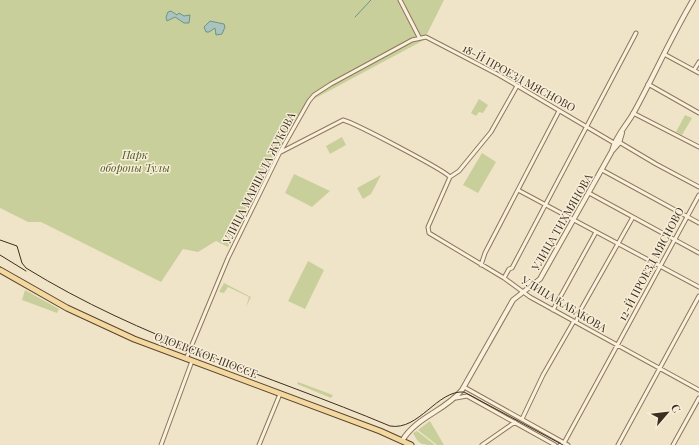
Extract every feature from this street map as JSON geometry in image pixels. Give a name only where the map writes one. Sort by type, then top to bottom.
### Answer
[{"type":"main road","name":"ОДОЕВСКОЕ ШОССЕ","points":[[0,270],[44,297],[93,321],[189,360],[411,445]]},
{"type":"street","points":[[400,0],[419,38]]},
{"type":"street","name":"УЛИЦА ТИХМЯНОВА","points":[[402,441],[413,427],[454,398],[464,387],[513,300],[540,279],[602,170],[693,0]]},
{"type":"street","points":[[504,278],[509,269],[512,268],[636,33]]},
{"type":"street","name":"18-Й ПРОЕЗД МЯСНОВО","points":[[419,38],[426,37],[517,86],[587,127],[699,187]]},
{"type":"street","name":"УЛИЦА МАРШАЛА ЖУКОВА","points":[[161,445],[213,291],[279,154],[314,95],[338,80],[419,38]]},
{"type":"street","points":[[664,54],[699,73]]},
{"type":"street","points":[[694,70],[699,62]]},
{"type":"street","points":[[648,84],[699,112]]},
{"type":"street","points":[[279,154],[343,120],[406,151],[450,177],[459,171],[491,132],[517,86]]},
{"type":"street","points":[[481,265],[485,253],[559,111]]},
{"type":"street","points":[[633,113],[699,147]]},
{"type":"street","points":[[602,170],[688,215],[699,223]]},
{"type":"street","name":"УЛИЦА КАБАКОВА","points":[[450,177],[428,227],[431,236],[504,278],[554,310],[699,390]]},
{"type":"street","points":[[518,190],[699,287]]},
{"type":"street","points":[[589,193],[699,253]]},
{"type":"street","name":"12-Й ПРОЕЗД МЯСНОВО","points":[[564,443],[676,240],[699,195]]},
{"type":"street","points":[[522,419],[543,375],[575,322],[633,217]]},
{"type":"street","points":[[554,310],[596,232]]},
{"type":"street","points":[[618,445],[699,296]]},
{"type":"street","points":[[464,387],[568,445]]},
{"type":"street","points":[[259,445],[280,394]]},
{"type":"street","points":[[454,398],[467,396],[555,445]]},
{"type":"street","points":[[673,445],[699,398]]},
{"type":"street","points":[[482,445],[515,422]]},
{"type":"street","points":[[560,445],[564,443]]},
{"type":"green space","name":"Парк обороны Тулы","points":[[0,0],[444,0],[424,40],[312,100],[303,115],[298,115],[278,148],[251,205],[246,208],[242,220],[228,247],[216,241],[198,252],[183,249],[161,282],[41,222],[28,222],[0,208]]},
{"type":"green space","points":[[479,99],[488,105],[483,113],[479,112],[476,116],[471,113]]},
{"type":"green space","points":[[685,115],[692,118],[682,135],[676,132]]},
{"type":"green space","points":[[342,137],[346,145],[330,154],[326,146]]},
{"type":"green space","points":[[482,153],[496,162],[478,193],[463,185]]},
{"type":"green space","points":[[294,174],[330,191],[312,207],[285,193]]},
{"type":"green space","points":[[381,175],[371,194],[363,199],[357,188]]},
{"type":"green space","points":[[308,261],[324,270],[305,309],[288,301]]},
{"type":"green space","points":[[224,283],[251,297],[246,307],[249,297],[228,287],[224,293],[219,292]]},
{"type":"green space","points":[[25,290],[59,309],[57,313],[22,300]]},
{"type":"green space","points":[[298,382],[333,395],[331,398],[297,384]]},
{"type":"green space","points":[[430,421],[444,445],[437,445],[418,430]]},
{"type":"green space","points":[[417,431],[435,445],[421,444],[413,433]]},
{"type":"water","points":[[171,11],[177,15],[179,13],[184,16],[190,15],[189,23],[184,23],[175,17],[167,21],[166,17],[168,12]]},
{"type":"water","points":[[210,21],[224,24],[225,27],[222,34],[216,35],[215,28],[209,32],[206,32],[204,27]]},
{"type":"waterway","points":[[355,17],[371,0]]},
{"type":"tram line","points":[[0,240],[17,246],[22,263],[26,268],[70,293],[114,315],[205,354],[390,426],[400,426],[410,423],[445,397],[454,393],[464,392],[563,445]]},
{"type":"tram line","points":[[0,255],[26,271]]}]
